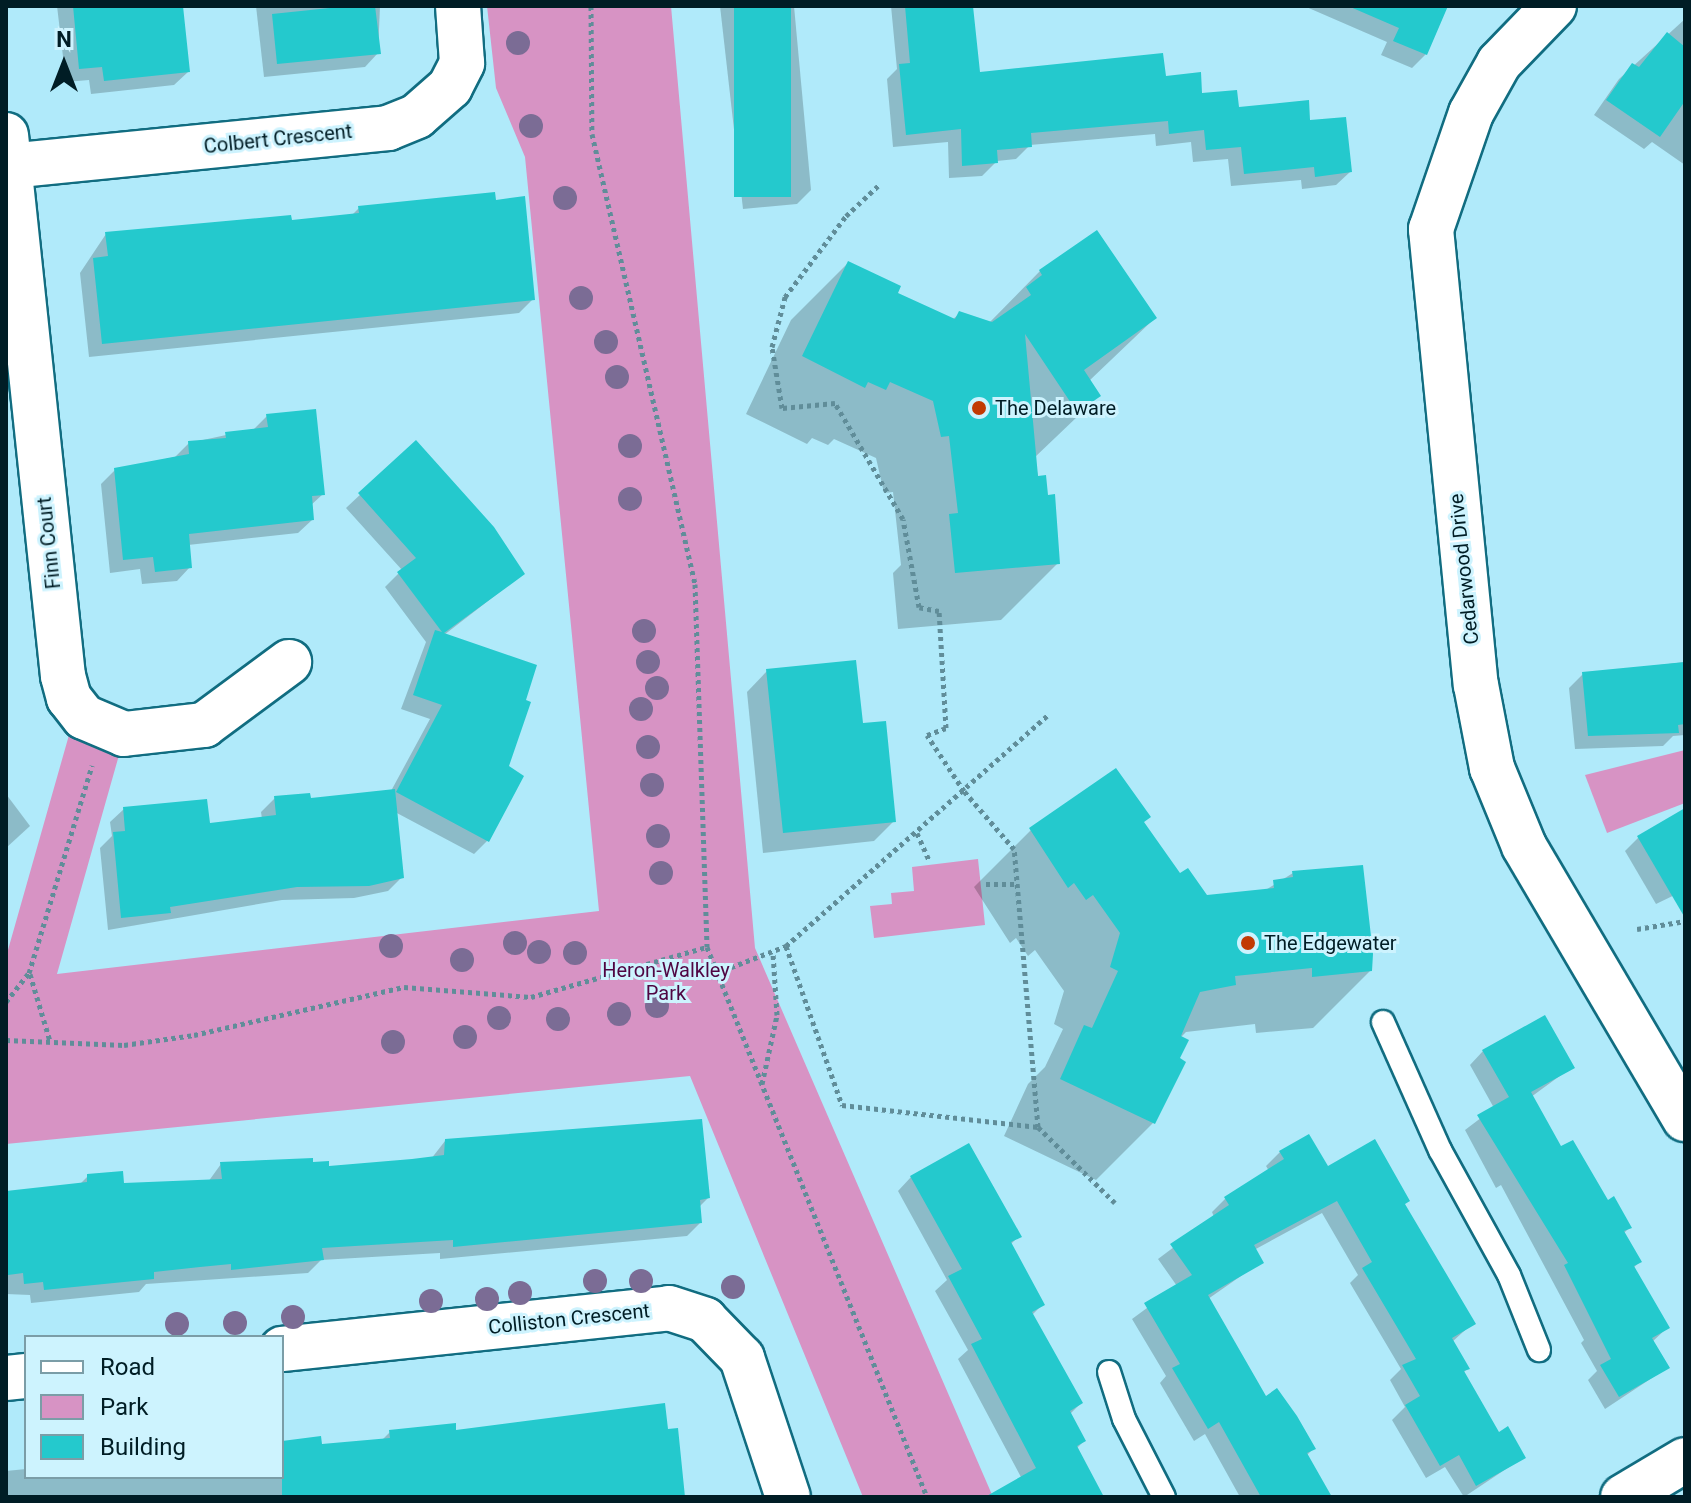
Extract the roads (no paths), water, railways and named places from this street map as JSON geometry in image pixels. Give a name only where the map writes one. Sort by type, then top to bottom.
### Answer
[{"type":"street","name":"Colbert Crescent","points":[[8,150],[388,128],[417,116],[450,87],[462,63],[458,6]]},
{"type":"street","name":"Cedarwood Drive","points":[[1554,6],[1499,63],[1471,113],[1459,135],[1431,229],[1476,685],[1492,768],[1524,846],[1685,1119]]},
{"type":"street","name":"Finn Court","points":[[8,150],[63,676],[69,698],[84,717],[124,734],[204,725],[289,662]]},
{"type":"street","name":"Colliston Crescent","points":[[284,1349],[669,1308],[705,1320],[742,1358],[788,1497]]},
{"type":"street","points":[[1623,1497],[1685,1460]]},
{"type":"lane","points":[[1383,1022],[1440,1150],[1509,1275],[1539,1350]]},
{"type":"lane","points":[[1109,1372],[1124,1419],[1164,1497]]},
{"type":"place","name":"The Delaware","points":[[979,408]]},
{"type":"place","name":"The Edgewater","points":[[1248,943]]},
{"type":"park label","name":"Heron-Walkley Park","points":[[666,982]]}]
